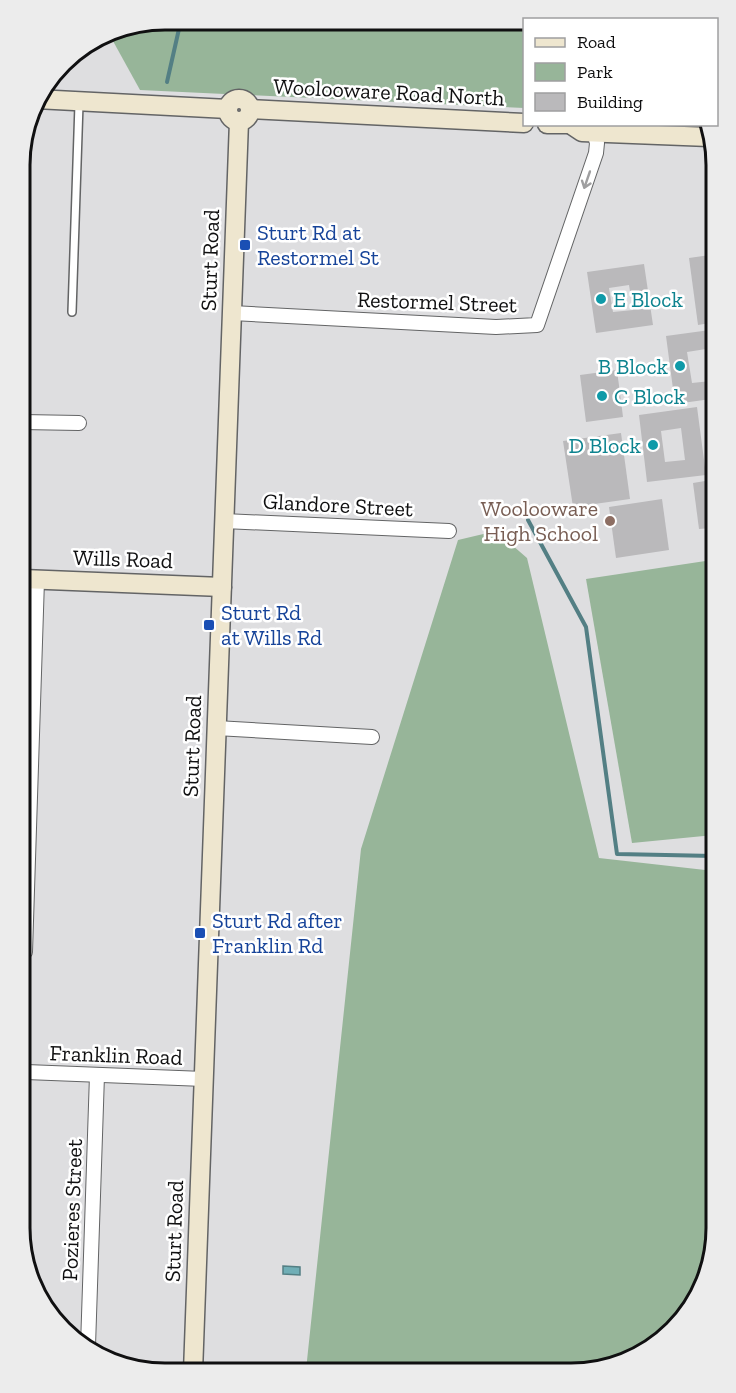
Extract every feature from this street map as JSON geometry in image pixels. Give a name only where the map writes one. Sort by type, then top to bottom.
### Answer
[{"type":"street","name":"Woolooware Road North","points":[[47,100],[239,113],[523,123]]},
{"type":"street","name":"Sturt Road","points":[[193,1363],[239,113]]},
{"type":"street","points":[[645,126],[668,130],[681,137]]},
{"type":"street","name":"Restormel Street","points":[[232,313],[496,327],[537,325],[596,153],[584,127]]},
{"type":"street","points":[[584,127],[681,137],[703,137]]},
{"type":"street","points":[[30,422],[79,423]]},
{"type":"street","name":"Glandore Street","points":[[224,521],[450,531]]},
{"type":"street","name":"Wills Road","points":[[30,580],[222,587]]},
{"type":"street","points":[[216,728],[372,737]]},
{"type":"street","name":"Franklin Road","points":[[30,1072],[204,1079]]},
{"type":"street","name":"Pozieres Street","points":[[88,1339],[98,1075]]},
{"type":"lane","points":[[72,312],[79,101]]},
{"type":"green space","points":[[523,30],[523,108],[140,90],[113,40],[148,31]]},
{"type":"green space","points":[[496,531],[527,558],[599,858],[706,870],[706,1237],[703,1254],[696,1280],[678,1310],[653,1335],[631,1349],[614,1356],[571,1363],[307,1363],[361,849],[458,540]]},
{"type":"green space","points":[[706,561],[706,836],[632,843],[586,579]]},
{"type":"water","points":[[283,1266],[300,1267],[300,1275],[283,1274]]},
{"type":"building","points":[[706,256],[706,324],[698,325],[689,258]]},
{"type":"building","name":"E Block","points":[[644,264],[653,325],[596,333],[587,272]],"holes":[[[629,285],[633,310],[613,312],[609,288]]]},
{"type":"building","name":"B Block","points":[[706,331],[706,349],[687,352],[692,383],[706,382],[706,400],[675,404],[666,336]]},
{"type":"building","name":"C Block","points":[[617,370],[623,417],[586,422],[580,375]]},
{"type":"building","name":"D Block","points":[[697,407],[706,475],[647,482],[639,415]],"holes":[[[681,428],[685,460],[665,462],[661,431]]]},
{"type":"building","points":[[621,433],[630,499],[573,507],[563,441]]},
{"type":"building","points":[[706,481],[706,528],[699,529],[693,483]]},
{"type":"building","points":[[662,499],[669,550],[616,558],[609,507]]},
{"type":"waterway","points":[[167,82],[179,30]]},
{"type":"waterway","points":[[528,520],[586,627],[617,854],[706,856]]},
{"type":"place","name":"Sturt Rd at Restormel St","points":[[245,245]]},
{"type":"place","name":"E Block","points":[[601,299]]},
{"type":"place","name":"B Block","points":[[680,366]]},
{"type":"place","name":"C Block","points":[[602,396]]},
{"type":"place","name":"D Block","points":[[653,445]]},
{"type":"place","name":"Woolooware High School","points":[[610,521]]},
{"type":"place","name":"Sturt Rd at Wills Rd","points":[[209,625]]},
{"type":"place","name":"Sturt Rd after Franklin Rd","points":[[200,933]]}]
